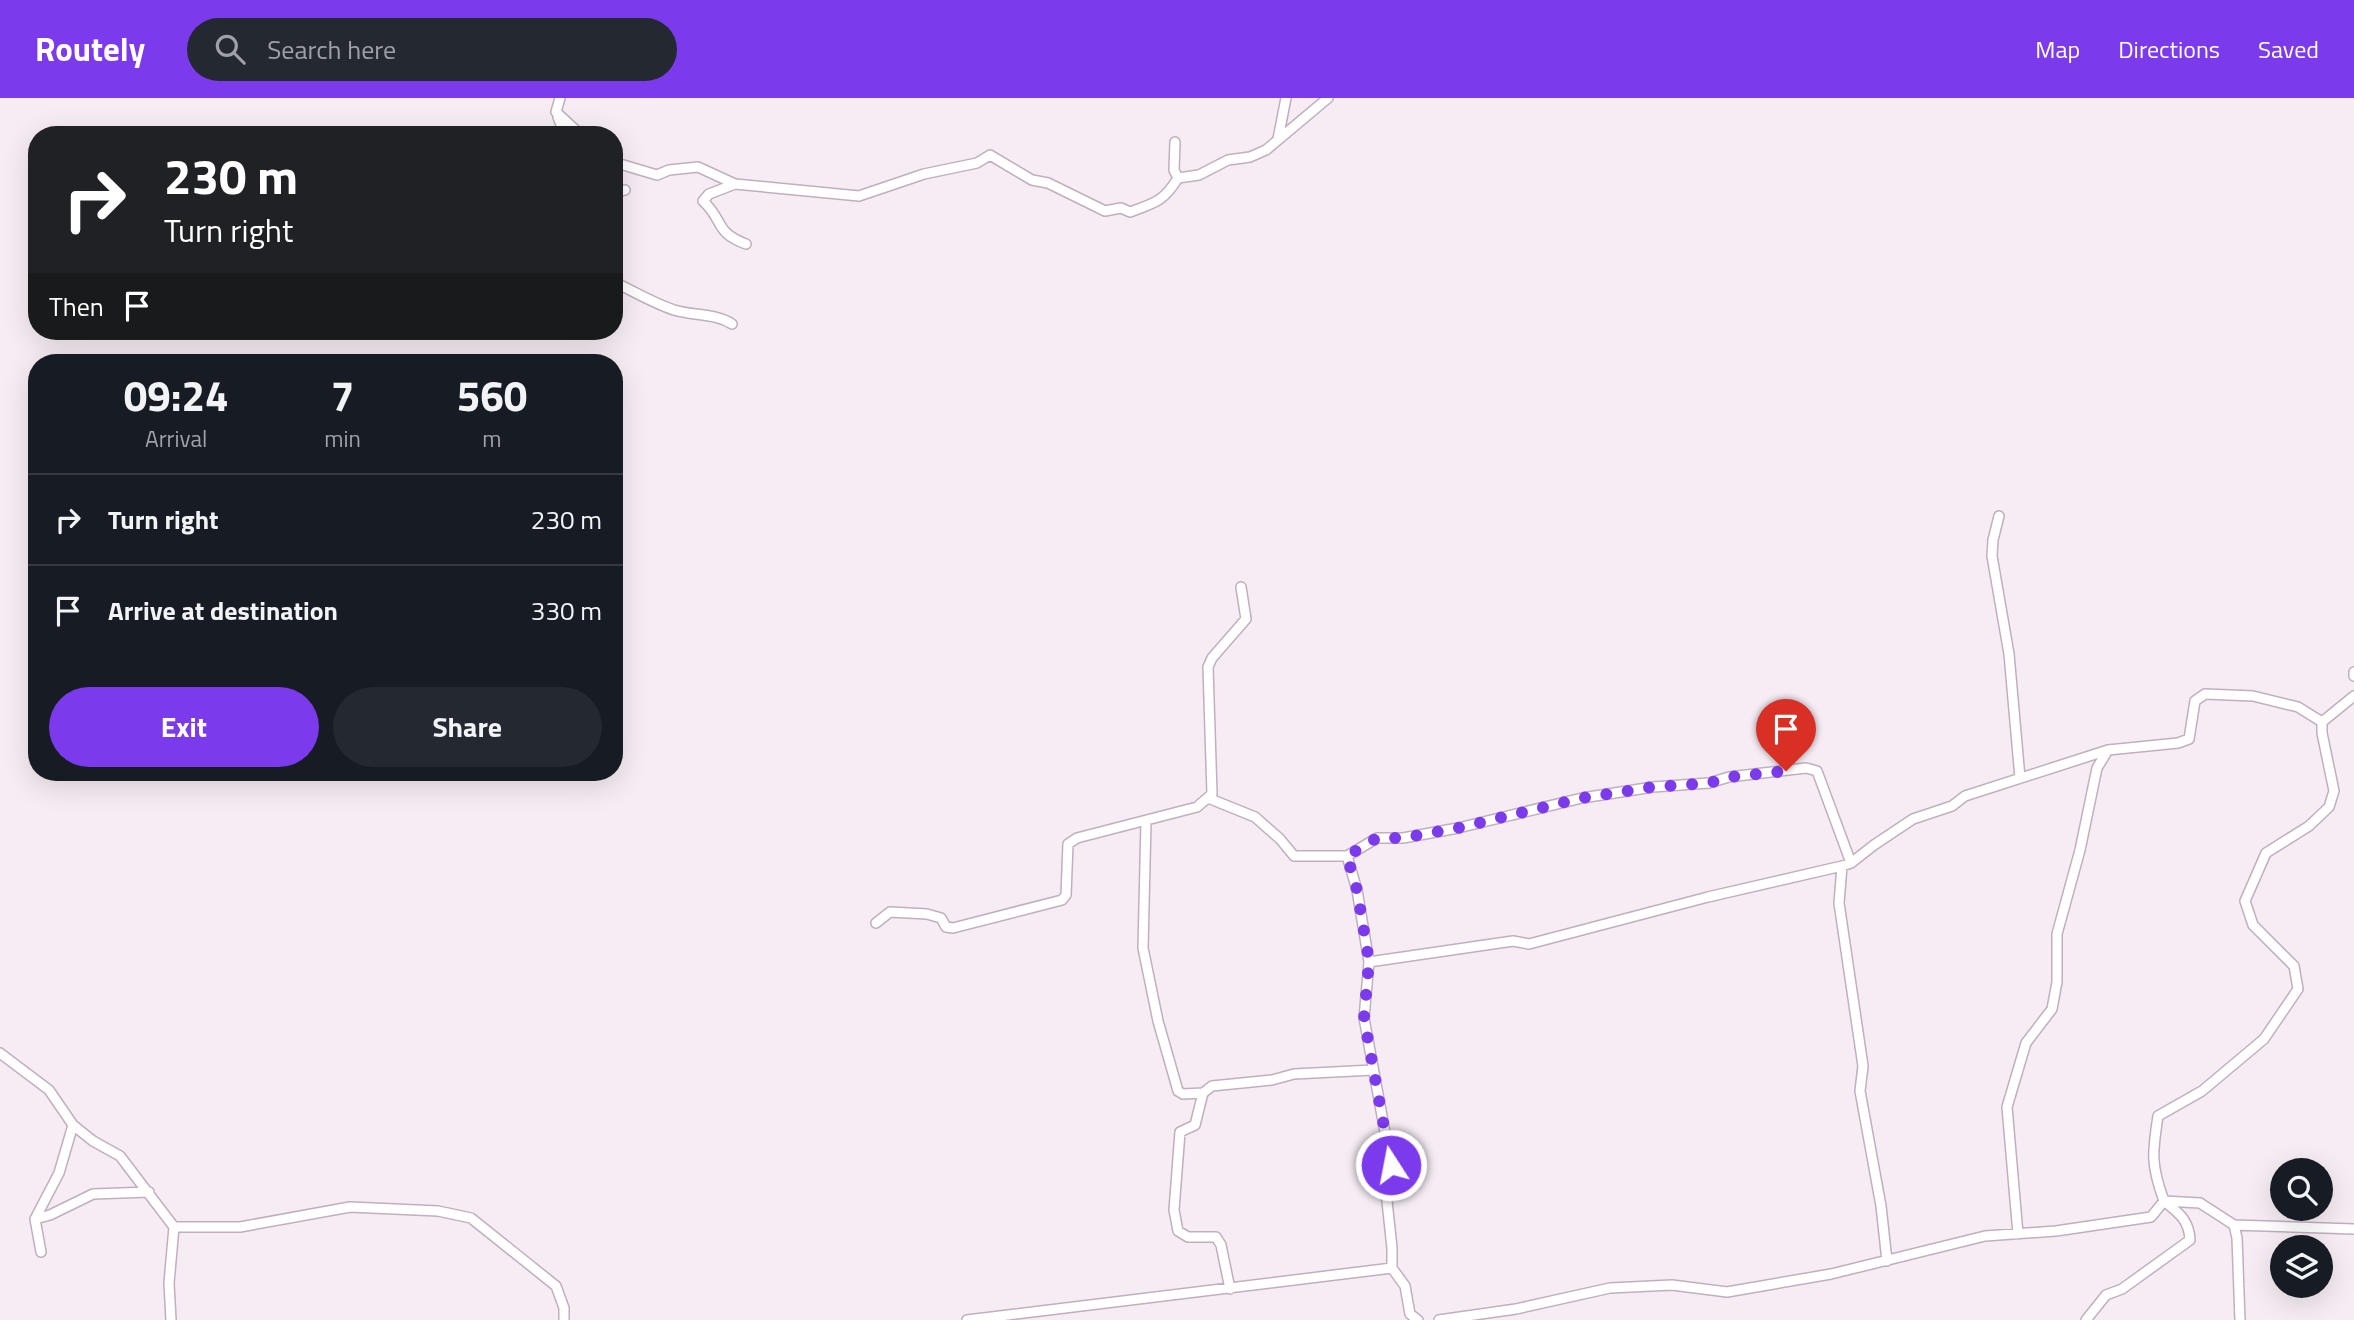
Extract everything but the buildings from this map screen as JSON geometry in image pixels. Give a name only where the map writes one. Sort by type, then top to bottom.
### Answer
[{"type":"street","points":[[560,98],[556,112],[561,126]]},
{"type":"street","points":[[1277,140],[1286,98]]},
{"type":"street","points":[[1178,178],[1199,176],[1228,160],[1251,157],[1266,150],[1328,98]]},
{"type":"street","points":[[556,112],[571,126]]},
{"type":"street","points":[[1175,142],[1174,170],[1178,178]]},
{"type":"street","points":[[623,165],[657,174],[698,167],[735,184],[859,197],[924,174],[977,163],[990,155],[1032,180],[1048,183],[1105,211],[1121,208],[1130,212],[1150,205],[1168,194],[1178,178]]},
{"type":"street","points":[[735,184],[709,194],[703,201],[713,211],[717,223],[730,239],[746,244]]},
{"type":"street","points":[[623,287],[674,310],[694,315],[720,316],[733,324]]},
{"type":"street","points":[[1999,516],[1992,556],[2009,654],[2020,778]]},
{"type":"street","points":[[876,923],[890,912],[927,914],[941,918],[946,927],[953,928],[1062,900],[1066,895],[1068,844],[1077,838],[1197,807],[1208,798],[1212,794],[1208,667],[1212,658],[1246,619],[1241,587]]},
{"type":"street","points":[[1369,961],[1513,941],[1529,944],[1708,897],[1847,865],[1913,818],[1952,806],[1965,796],[2108,750],[2178,743],[2189,739],[2195,701],[2205,694],[2253,696],[2298,707],[2322,722]]},
{"type":"street","points":[[2322,722],[2354,696]]},
{"type":"street","points":[[2086,1320],[2106,1295],[2122,1289],[2190,1240],[2183,1215],[2164,1201],[2154,1172],[2153,1147],[2158,1116],[2202,1091],[2264,1039],[2298,989],[2294,966],[2253,925],[2245,901],[2266,853],[2309,826],[2329,807],[2334,790],[2322,722]]},
{"type":"street","points":[[2018,1234],[2007,1107],[2026,1043],[2052,1009],[2057,982],[2057,934],[2080,850],[2097,768],[2108,750]]},
{"type":"street","points":[[1208,798],[1255,817],[1280,839],[1294,856],[1347,856],[1377,838],[1402,838],[1458,828],[1582,798],[1806,768],[1817,771],[1847,865],[1839,903],[1863,1066],[1860,1091],[1881,1206],[1887,1261]]},
{"type":"street","points":[[1146,821],[1143,948],[1157,1021],[1178,1091],[1182,1094],[1203,1093],[1212,1086],[1272,1080],[1294,1074],[1373,1070]]},
{"type":"street","points":[[1347,856],[1357,890],[1369,961],[1364,1018],[1391,1165],[1386,1192],[1392,1269],[1405,1286],[1410,1314],[1418,1320]]},
{"type":"street","points":[[0,1053],[49,1090],[73,1125],[93,1141],[120,1156],[174,1227],[169,1283],[171,1320]]},
{"type":"street","points":[[1203,1093],[1195,1125],[1180,1132],[1174,1210],[1178,1231],[1188,1237],[1216,1237],[1221,1245],[1230,1289]]},
{"type":"street","points":[[41,1252],[35,1219],[59,1173],[73,1125]]},
{"type":"street","points":[[35,1219],[50,1215],[93,1194],[149,1192]]},
{"type":"street","points":[[2164,1201],[2200,1203],[2234,1225],[2354,1229]]},
{"type":"street","points":[[1439,1320],[1516,1309],[1610,1288],[1672,1285],[1727,1292],[1831,1274],[1985,1236],[2056,1231],[2151,1217],[2164,1201]]},
{"type":"street","points":[[174,1227],[240,1227],[351,1207],[438,1211],[471,1218],[556,1286],[564,1308],[564,1320]]},
{"type":"street","points":[[2234,1225],[2237,1238],[2240,1320]]},
{"type":"street","points":[[967,1320],[1392,1269]]},
{"type":"route","points":[[1391,1165],[1364,1018],[1369,961],[1357,890],[1347,856],[1377,838],[1402,838],[1458,828],[1582,798],[1786,771]]}]
